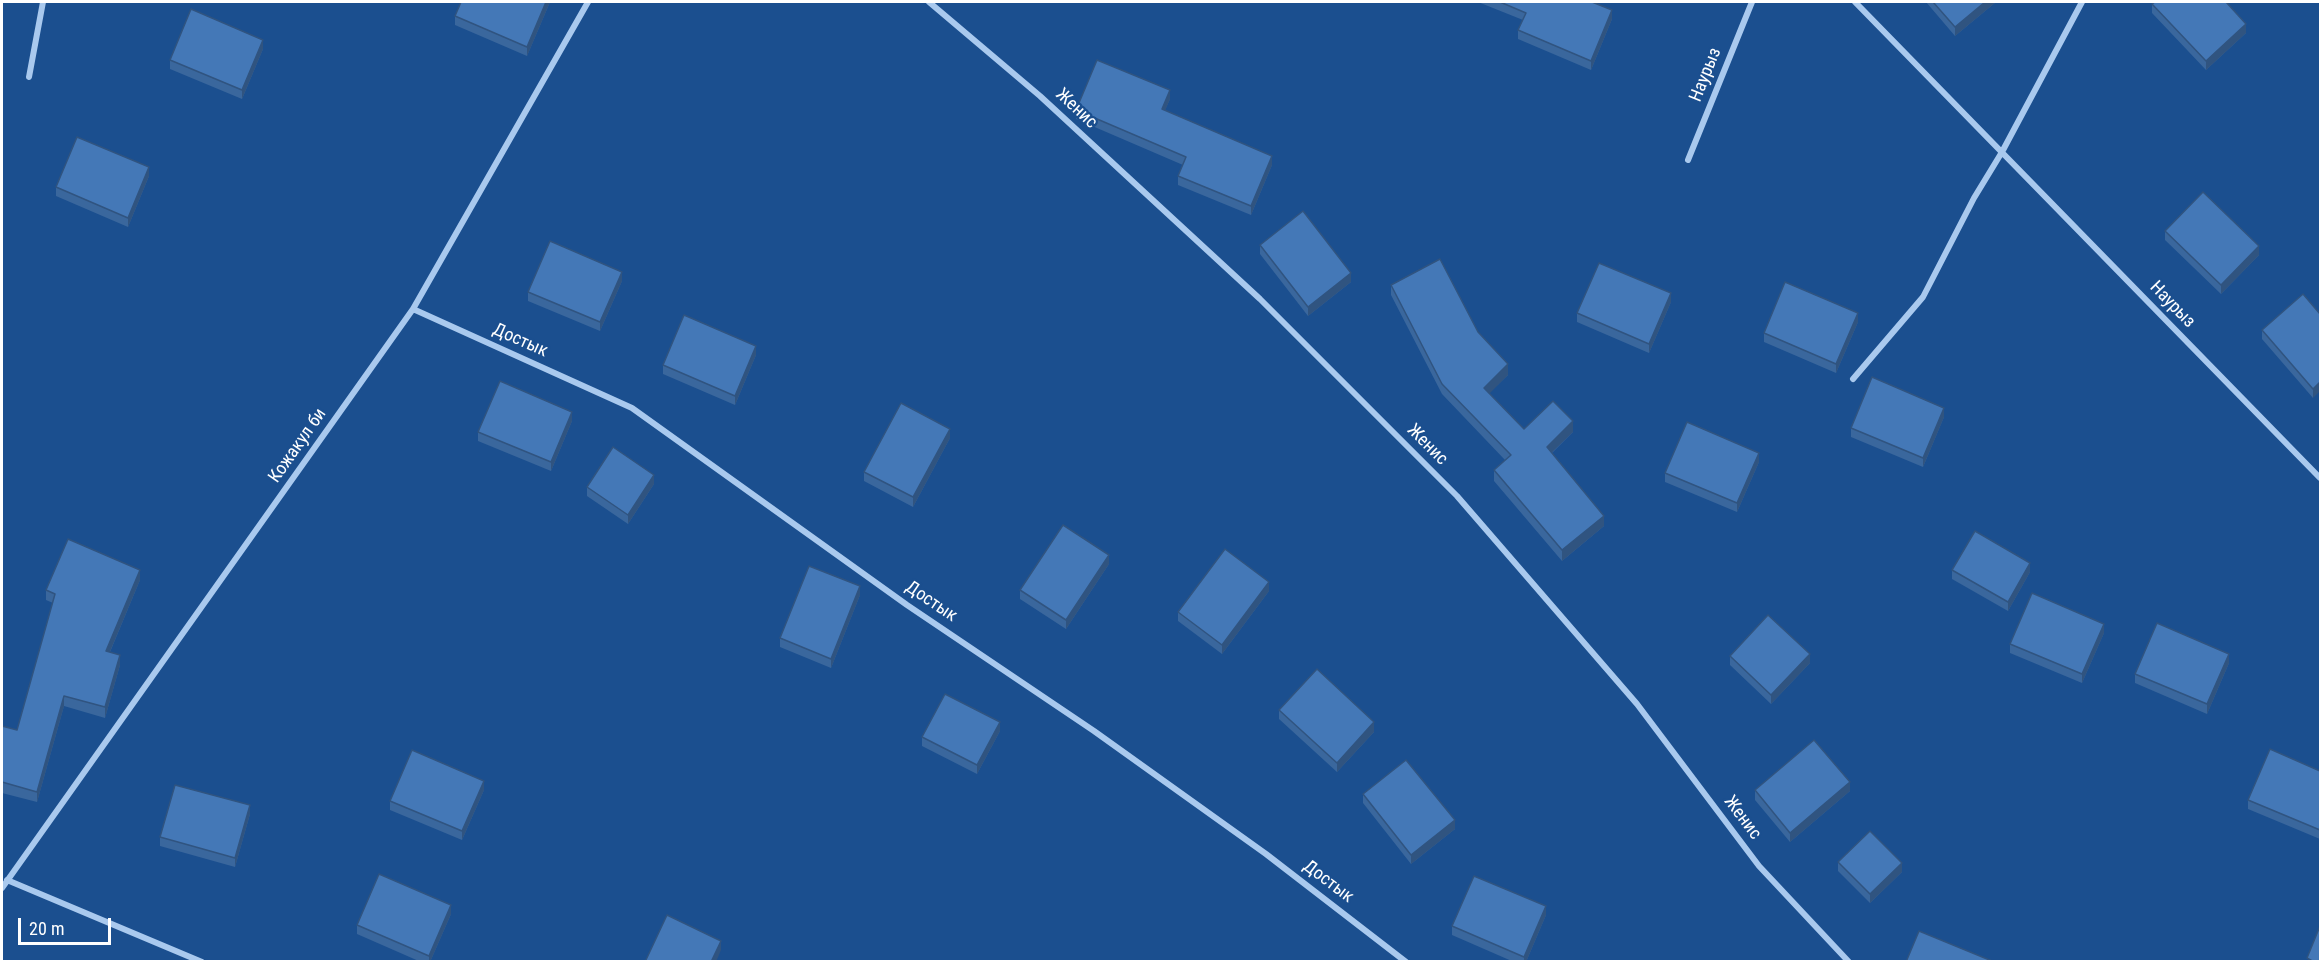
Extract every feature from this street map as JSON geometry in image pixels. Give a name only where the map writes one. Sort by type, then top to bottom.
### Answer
[{"type":"street","points":[[29,77],[43,2]]},
{"type":"street","name":"Кожакул би","points":[[2,888],[413,309],[588,2]]},
{"type":"street","name":"Женис","points":[[929,2],[1040,96],[1260,300],[1457,496],[1637,704],[1760,866],[1850,962]]},
{"type":"street","name":"Наурыз","points":[[1688,160],[1752,2]]},
{"type":"street","name":"Наурыз","points":[[1855,2],[2320,478]]},
{"type":"street","points":[[1853,379],[1923,297],[1974,198],[2002,152],[2082,2]]},
{"type":"street","name":"Достык","points":[[413,309],[632,408],[907,605],[1094,731],[1266,855],[1406,962]]},
{"type":"street","points":[[7,880],[202,962]]},
{"type":"building","points":[[461,2],[546,2],[527,47],[455,16]]},
{"type":"building","points":[[1500,2],[1592,2],[1612,10],[1591,61],[1518,30],[1526,13]]},
{"type":"building","points":[[1933,2],[1985,2],[1955,27]]},
{"type":"building","points":[[2155,2],[2226,2],[2246,24],[2206,61],[2152,4]]},
{"type":"building","points":[[191,9],[263,40],[242,90],[170,60]]},
{"type":"building","points":[[1097,60],[1170,90],[1162,109],[1272,156],[1251,206],[1178,176],[1186,157],[1076,110]]},
{"type":"building","points":[[77,137],[149,167],[128,218],[56,187]]},
{"type":"building","points":[[2203,192],[2259,246],[2221,285],[2165,231]]},
{"type":"building","points":[[1303,211],[1351,273],[1308,307],[1260,245]]},
{"type":"building","points":[[550,241],[622,272],[600,322],[528,292]]},
{"type":"building","points":[[1440,259],[1478,332],[1508,364],[1484,388],[1524,429],[1553,401],[1573,421],[1547,447],[1604,516],[1562,550],[1494,470],[1511,455],[1442,384],[1391,285]]},
{"type":"building","points":[[1599,263],[1671,293],[1649,344],[1577,313]]},
{"type":"building","points":[[1785,282],[1858,313],[1836,364],[1764,333]]},
{"type":"building","points":[[2303,294],[2320,314],[2320,382],[2313,389],[2262,330]]},
{"type":"building","points":[[684,315],[756,346],[735,396],[663,365]]},
{"type":"building","points":[[1872,377],[1944,408],[1923,458],[1851,428]]},
{"type":"building","points":[[500,381],[572,412],[551,462],[478,432]]},
{"type":"building","points":[[901,403],[950,429],[913,497],[864,472]]},
{"type":"building","points":[[1687,422],[1759,453],[1737,503],[1665,473]]},
{"type":"building","points":[[613,447],[654,475],[628,515],[587,487]]},
{"type":"building","points":[[1063,525],[1109,555],[1066,620],[1020,590]]},
{"type":"building","points":[[1975,531],[2030,563],[2008,602],[1952,570]]},
{"type":"building","points":[[68,539],[140,570],[106,651],[120,655],[105,707],[64,696],[37,792],[2,782],[2,726],[17,730],[55,594],[46,590]]},
{"type":"building","points":[[1225,549],[1269,582],[1222,645],[1178,612]]},
{"type":"building","points":[[809,566],[860,586],[831,659],[780,638]]},
{"type":"building","points":[[2032,593],[2104,624],[2082,674],[2010,644]]},
{"type":"building","points":[[1768,615],[1810,654],[1771,695],[1730,656]]},
{"type":"building","points":[[2157,623],[2229,654],[2207,704],[2135,674]]},
{"type":"building","points":[[1317,669],[1374,722],[1337,763],[1279,710]]},
{"type":"building","points":[[945,694],[1000,722],[977,765],[922,737]]},
{"type":"building","points":[[1814,740],[1850,782],[1790,833],[1755,790]]},
{"type":"building","points":[[2270,749],[2320,771],[2320,830],[2248,800]]},
{"type":"building","points":[[412,750],[484,781],[462,831],[390,801]]},
{"type":"building","points":[[1406,760],[1455,820],[1411,855],[1363,794]]},
{"type":"building","points":[[175,785],[250,805],[235,858],[160,837]]},
{"type":"building","points":[[1870,831],[1902,863],[1870,894],[1838,862]]},
{"type":"building","points":[[379,874],[451,905],[429,956],[357,925]]},
{"type":"building","points":[[1474,876],[1546,906],[1524,957],[1452,926]]},
{"type":"building","points":[[667,915],[721,941],[711,962],[645,962]]},
{"type":"building","points":[[2320,926],[2320,962],[2314,962],[2307,958]]},
{"type":"building","points":[[1919,931],[1992,961],[1992,962],[1906,962]]}]
